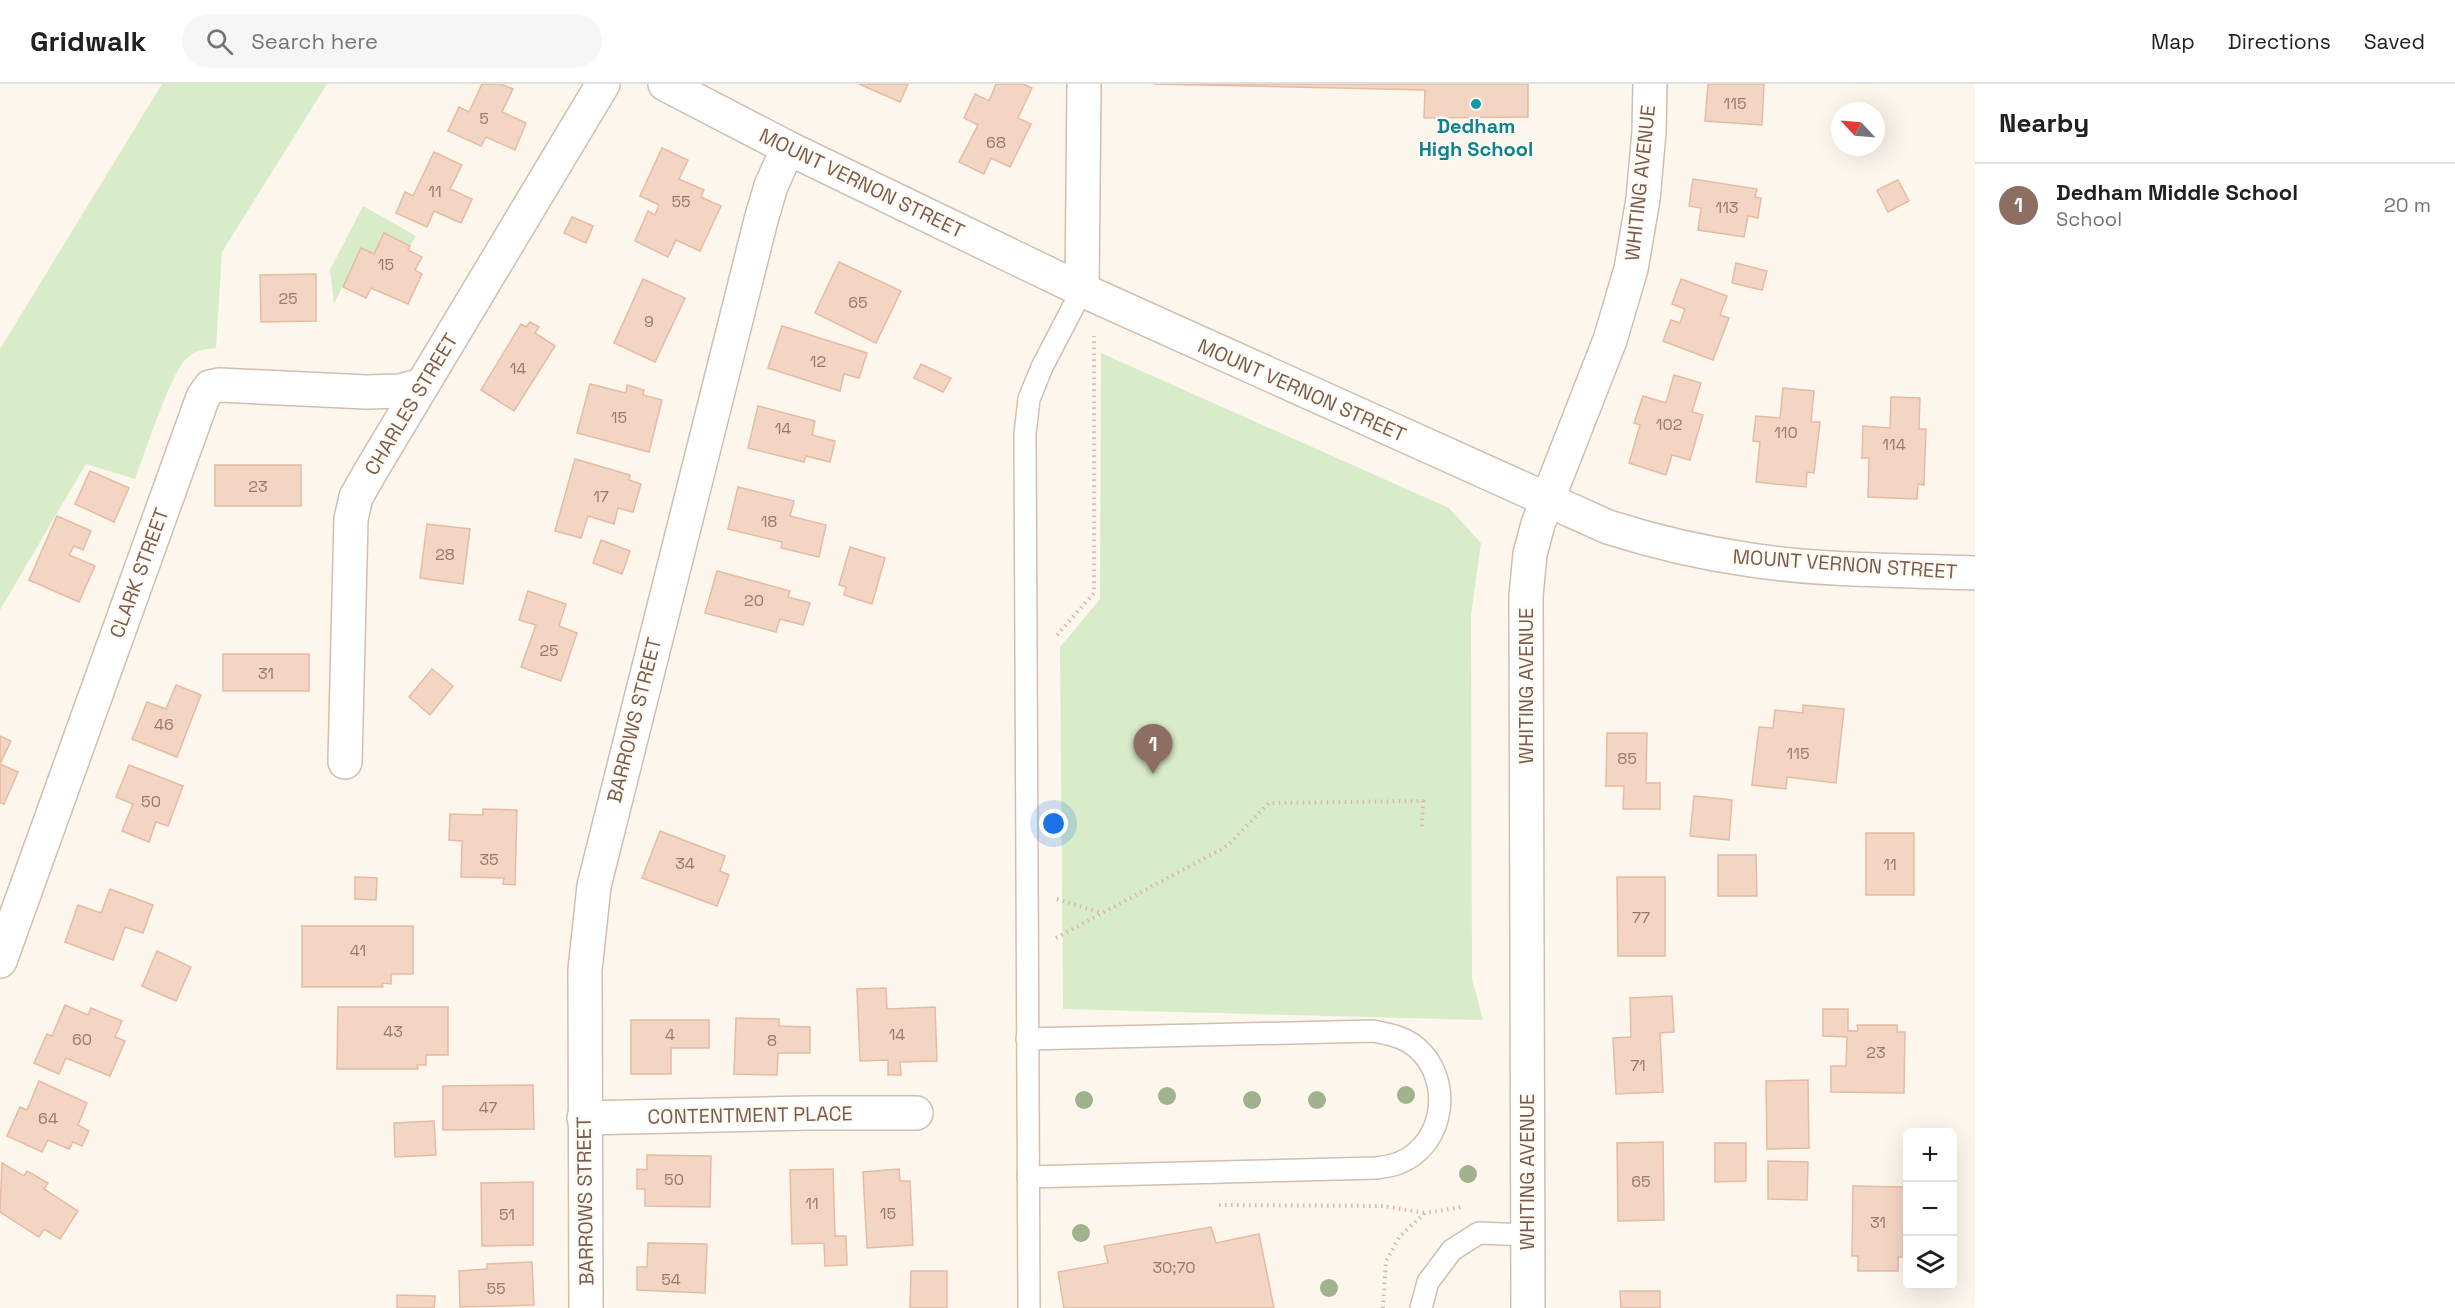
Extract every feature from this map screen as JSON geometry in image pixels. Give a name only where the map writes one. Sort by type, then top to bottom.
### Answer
[{"type":"street","name":"CHARLES STREET","points":[[345,762],[351,519],[356,497],[603,84]]},
{"type":"street","name":"MOUNT VERNON STREET","points":[[665,84],[788,148],[1082,290],[1608,527],[1655,542],[1753,560],[1805,565],[1975,573]]},
{"type":"street","points":[[1082,290],[1084,84]]},
{"type":"street","name":"WHITING AVENUE","points":[[1528,1308],[1526,596],[1530,554],[1547,500],[1610,340],[1631,269],[1644,188],[1650,84]]},
{"type":"street","name":"BARROWS STREET","points":[[586,1308],[585,970],[594,886],[761,220],[771,186],[788,148]]},
{"type":"street","name":"CLARK STREET","points":[[0,961],[202,397],[210,387],[220,384],[366,392],[400,391],[421,385]]},
{"type":"street","name":"CONTENTMENT PLACE","points":[[584,1118],[916,1113]]},
{"type":"lane","points":[[1029,1308],[1025,434],[1029,399],[1042,367],[1082,290]]},
{"type":"lane","points":[[1027,1039],[1373,1031],[1397,1036],[1416,1047],[1431,1065],[1440,1087],[1440,1110],[1433,1132],[1418,1151],[1399,1163],[1376,1168],[1028,1177]]},
{"type":"lane","points":[[1421,1308],[1428,1282],[1452,1250],[1479,1233],[1528,1235]]},
{"type":"path","points":[[1055,641],[1057,634],[1094,593],[1094,336]]},
{"type":"path","points":[[1053,929],[1053,940],[1227,846],[1269,803],[1423,801],[1422,827]]},
{"type":"path","points":[[1053,908],[1053,898],[1102,913]]},
{"type":"path","points":[[1217,1205],[1383,1206],[1425,1214],[1468,1206]]},
{"type":"path","points":[[1383,1308],[1386,1261],[1400,1236],[1425,1214]]},
{"type":"green space","points":[[162,84],[327,84],[222,252],[216,348],[193,354],[180,367],[166,397],[135,479],[86,464],[0,610],[0,349]]},
{"type":"green space","points":[[363,206],[416,236],[410,246],[384,234],[374,254],[361,248],[334,304],[330,270]]},
{"type":"green space","points":[[1101,353],[1449,508],[1481,543],[1471,615],[1472,979],[1483,1020],[1063,1009],[1060,647],[1100,599]]},
{"type":"building","points":[[482,84],[501,84],[513,89],[502,112],[526,123],[515,150],[486,137],[481,146],[448,131],[459,107],[469,112]]},
{"type":"building","points":[[859,84],[908,84],[900,102]]},
{"type":"building","points":[[996,84],[1023,84],[1032,88],[1018,118],[1031,124],[1010,167],[991,158],[984,174],[959,162],[978,125],[964,118],[975,94],[989,101]]},
{"type":"building","name":"Dedham High School","points":[[1154,84],[1528,84],[1528,117],[1424,118],[1425,90]]},
{"type":"building","points":[[1708,84],[1764,84],[1762,125],[1705,121]]},
{"type":"building","points":[[662,148],[688,160],[679,179],[704,190],[701,197],[721,206],[700,251],[676,240],[668,257],[635,241],[648,211],[655,215],[659,205],[640,196]]},
{"type":"building","points":[[434,152],[462,165],[450,189],[472,199],[461,223],[434,211],[427,227],[396,213],[405,192],[413,196]]},
{"type":"building","points":[[1693,179],[1757,189],[1755,197],[1761,198],[1758,218],[1748,216],[1744,237],[1698,230],[1701,208],[1689,206]]},
{"type":"building","points":[[1898,180],[1909,201],[1888,212],[1877,190]]},
{"type":"building","points":[[572,217],[593,226],[586,243],[564,233]]},
{"type":"building","points":[[384,233],[410,246],[408,250],[422,257],[415,270],[422,274],[408,304],[371,288],[366,298],[343,287],[361,248],[374,254]]},
{"type":"building","points":[[839,262],[901,291],[876,343],[815,313]]},
{"type":"building","points":[[1736,263],[1767,271],[1762,290],[1732,283]]},
{"type":"building","points":[[316,274],[316,321],[261,322],[260,275]]},
{"type":"building","points":[[643,279],[685,298],[655,362],[614,343]]},
{"type":"building","points":[[1681,279],[1727,296],[1720,315],[1729,318],[1713,360],[1663,341],[1671,320],[1680,323],[1685,309],[1672,304]]},
{"type":"building","points":[[530,322],[539,327],[535,333],[555,346],[514,411],[481,390],[521,324],[526,327]]},
{"type":"building","points":[[782,326],[867,353],[859,378],[844,374],[840,391],[768,368]]},
{"type":"building","points":[[921,364],[951,378],[943,392],[914,378]]},
{"type":"building","points":[[1674,375],[1701,383],[1692,412],[1703,415],[1690,460],[1672,455],[1666,475],[1629,463],[1640,425],[1634,423],[1643,396],[1666,403]]},
{"type":"building","points":[[590,384],[626,393],[627,385],[644,390],[643,395],[662,400],[649,452],[577,433]]},
{"type":"building","points":[[1783,388],[1814,391],[1811,422],[1820,422],[1814,473],[1807,472],[1806,487],[1756,482],[1760,442],[1753,441],[1756,416],[1780,418]]},
{"type":"building","points":[[1891,397],[1920,398],[1919,429],[1926,429],[1924,485],[1918,484],[1917,499],[1868,497],[1869,458],[1862,458],[1863,426],[1890,428]]},
{"type":"building","points":[[758,406],[815,421],[812,435],[835,441],[830,462],[806,456],[804,462],[748,448]]},
{"type":"building","points":[[575,459],[630,475],[629,480],[641,484],[633,512],[618,508],[614,524],[588,516],[581,538],[555,531]]},
{"type":"building","points":[[215,465],[301,465],[301,506],[215,506]]},
{"type":"building","points":[[90,471],[129,488],[114,522],[75,504]]},
{"type":"building","points":[[738,487],[794,501],[790,516],[826,525],[819,557],[781,548],[782,542],[728,529]]},
{"type":"building","points":[[57,516],[91,531],[83,550],[74,546],[69,555],[95,566],[79,602],[29,580]]},
{"type":"building","points":[[427,524],[470,529],[463,584],[420,578]]},
{"type":"building","points":[[601,540],[630,551],[622,574],[593,563]]},
{"type":"building","points":[[850,547],[885,558],[872,604],[844,595],[846,587],[839,585]]},
{"type":"building","points":[[717,571],[790,591],[788,597],[810,603],[803,625],[780,619],[776,632],[705,613]]},
{"type":"building","points":[[528,591],[566,604],[559,626],[577,633],[561,681],[521,667],[536,625],[519,620]]},
{"type":"building","points":[[223,654],[309,654],[309,691],[223,691]]},
{"type":"building","points":[[432,669],[453,686],[430,715],[409,697]]},
{"type":"building","points":[[176,685],[201,695],[177,757],[132,739],[147,702],[166,709]]},
{"type":"building","points":[[1803,705],[1844,709],[1836,783],[1787,777],[1786,789],[1752,785],[1759,727],[1773,728],[1775,710],[1803,713]]},
{"type":"building","points":[[1607,733],[1647,733],[1646,783],[1660,783],[1660,809],[1623,809],[1624,786],[1606,786]]},
{"type":"building","points":[[0,736],[11,741],[0,764]]},
{"type":"building","points":[[0,764],[18,772],[4,804],[0,803]]},
{"type":"building","points":[[129,765],[183,786],[168,826],[156,822],[149,842],[122,831],[133,804],[116,797]]},
{"type":"building","points":[[1694,796],[1732,800],[1729,840],[1690,836]]},
{"type":"building","points":[[483,809],[517,810],[515,885],[503,884],[504,878],[461,877],[462,841],[449,840],[450,814],[483,815]]},
{"type":"building","points":[[660,831],[725,856],[720,871],[729,875],[717,906],[642,878]]},
{"type":"building","points":[[1866,833],[1914,833],[1914,895],[1866,895]]},
{"type":"building","points":[[1718,855],[1756,855],[1757,896],[1718,896]]},
{"type":"building","points":[[355,877],[377,878],[376,900],[355,899]]},
{"type":"building","points":[[1617,877],[1665,877],[1665,956],[1618,956]]},
{"type":"building","points":[[110,889],[153,905],[143,933],[125,927],[113,960],[65,942],[78,905],[101,913]]},
{"type":"building","points":[[302,926],[413,926],[413,974],[391,974],[391,984],[382,983],[383,987],[302,987]]},
{"type":"building","points":[[157,951],[191,967],[176,1001],[142,986]]},
{"type":"building","points":[[886,988],[887,1009],[935,1007],[937,1061],[900,1062],[901,1075],[888,1075],[888,1060],[860,1061],[857,989]]},
{"type":"building","points":[[1672,996],[1674,1032],[1660,1033],[1663,1092],[1616,1094],[1613,1038],[1631,1037],[1630,998]]},
{"type":"building","points":[[65,1005],[88,1015],[91,1008],[122,1021],[115,1037],[125,1041],[110,1076],[66,1058],[59,1074],[34,1063],[47,1034],[52,1036]]},
{"type":"building","points":[[338,1007],[448,1007],[448,1055],[426,1055],[426,1065],[417,1065],[418,1069],[337,1069]]},
{"type":"building","points":[[1823,1009],[1848,1009],[1848,1031],[1858,1031],[1857,1025],[1897,1025],[1897,1032],[1905,1032],[1904,1093],[1831,1092],[1831,1066],[1846,1066],[1847,1037],[1823,1036]]},
{"type":"building","points":[[736,1018],[779,1019],[779,1026],[810,1027],[810,1053],[778,1053],[777,1075],[734,1074]]},
{"type":"building","points":[[631,1020],[709,1020],[709,1048],[671,1048],[671,1074],[631,1074]]},
{"type":"building","points":[[1808,1080],[1809,1148],[1767,1149],[1766,1081]]},
{"type":"building","points":[[39,1081],[87,1103],[78,1125],[89,1131],[82,1146],[73,1142],[69,1149],[48,1140],[42,1152],[7,1136],[20,1107],[27,1110]]},
{"type":"building","points":[[533,1085],[534,1129],[443,1130],[443,1086]]},
{"type":"building","points":[[434,1121],[436,1155],[395,1157],[394,1123]]},
{"type":"building","points":[[1663,1142],[1664,1220],[1618,1221],[1617,1143]]},
{"type":"building","points":[[1715,1143],[1746,1143],[1746,1181],[1715,1182]]},
{"type":"building","points":[[647,1155],[711,1156],[710,1207],[645,1206],[645,1189],[637,1189],[637,1169],[647,1170]]},
{"type":"building","points":[[1768,1161],[1808,1162],[1807,1200],[1768,1199]]},
{"type":"building","points":[[2,1163],[24,1176],[27,1171],[48,1183],[44,1189],[78,1211],[60,1239],[44,1229],[39,1237],[0,1212]]},
{"type":"building","points":[[833,1169],[835,1236],[846,1236],[847,1265],[825,1266],[824,1243],[792,1244],[790,1170]]},
{"type":"building","points":[[899,1169],[900,1181],[910,1181],[913,1245],[867,1248],[863,1172]]},
{"type":"building","points":[[533,1182],[533,1245],[482,1246],[481,1183]]},
{"type":"building","points":[[1853,1186],[1903,1187],[1903,1257],[1898,1257],[1898,1271],[1858,1271],[1858,1256],[1852,1256]]},
{"type":"building","points":[[1211,1227],[1216,1243],[1259,1234],[1274,1308],[1064,1308],[1058,1272],[1108,1263],[1104,1246]]},
{"type":"building","points":[[648,1243],[707,1244],[705,1293],[637,1290],[637,1267],[647,1267]]},
{"type":"building","points":[[532,1262],[534,1305],[460,1307],[459,1271],[487,1269],[487,1264]]},
{"type":"building","points":[[911,1271],[947,1271],[947,1308],[910,1308]]},
{"type":"building","points":[[1620,1291],[1660,1291],[1660,1308],[1621,1308]]},
{"type":"building","points":[[397,1295],[435,1296],[434,1308],[397,1308]]},
{"type":"place","name":"Dedham High School","points":[[1476,104]]},
{"type":"place","name":"Dedham Middle School","points":[[1153,774]]}]
